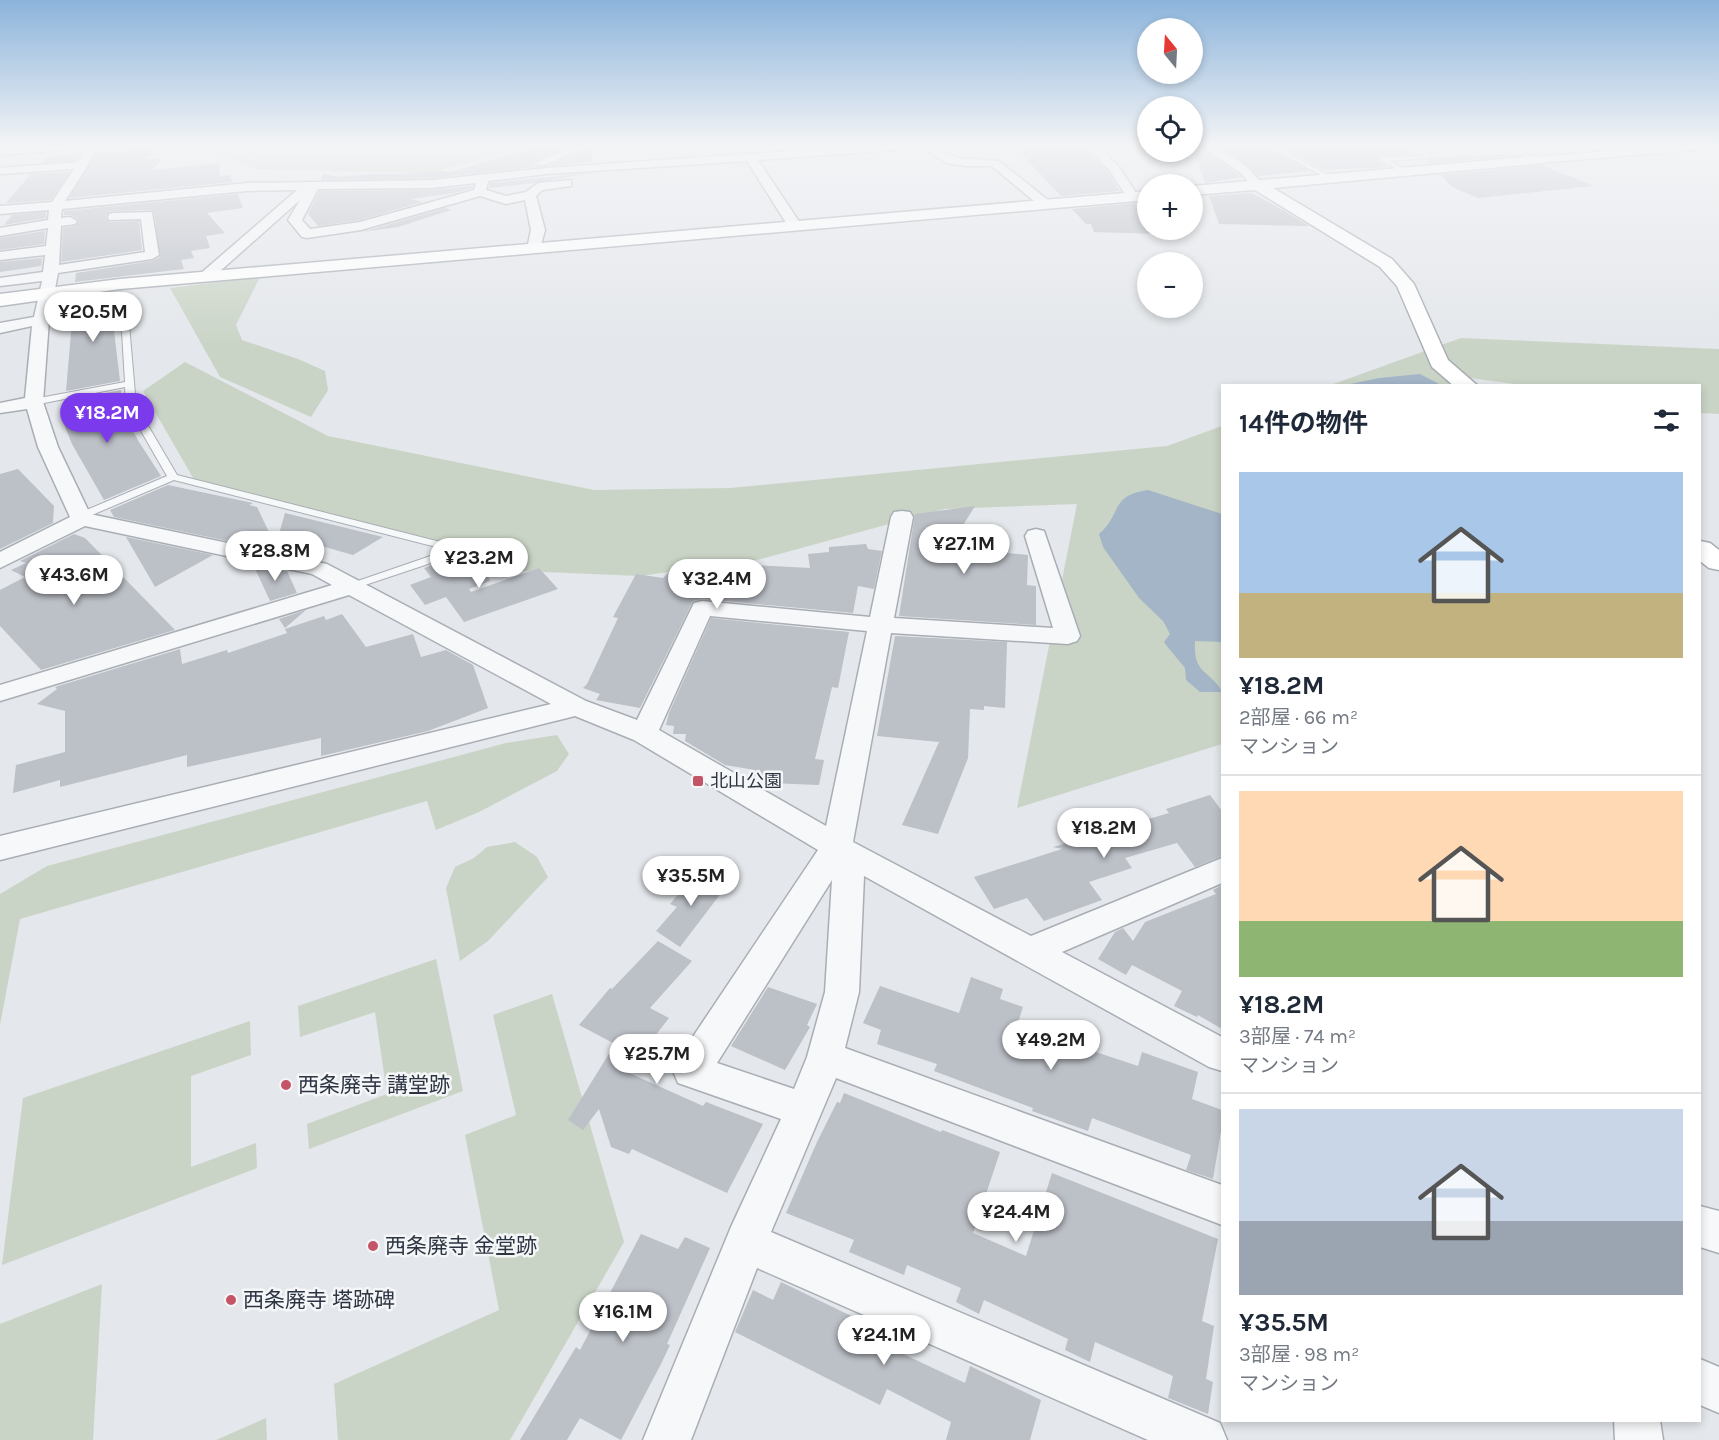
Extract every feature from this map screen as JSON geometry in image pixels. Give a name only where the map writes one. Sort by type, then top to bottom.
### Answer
[{"type":"street","points":[[55,211],[41,320],[34,402],[48,447],[81,518]]},
{"type":"street","points":[[205,277],[280,211]]},
{"type":"street","points":[[300,211],[295,220],[307,234],[382,221],[410,211]]},
{"type":"street","points":[[534,211],[538,230],[534,249]]},
{"type":"street","points":[[785,211],[795,226]]},
{"type":"street","points":[[0,282],[48,279],[205,277],[963,211]]},
{"type":"street","points":[[1300,211],[1386,263],[1405,284],[1439,363],[1465,384]]},
{"type":"street","points":[[0,300],[48,279],[152,255],[147,215],[105,218]]},
{"type":"street","points":[[0,232],[83,220]]},
{"type":"street","points":[[0,256],[51,250]]},
{"type":"street","points":[[0,328],[41,320]]},
{"type":"street","points":[[0,408],[34,402]]},
{"type":"street","points":[[668,1440],[746,1242],[805,1110],[825,1057],[842,992],[843,850],[902,517]]},
{"type":"street","points":[[0,561],[81,518],[319,569],[577,707],[644,733],[843,850],[1221,1054]]},
{"type":"street","points":[[644,733],[702,608],[882,625],[1068,636],[1036,536]]},
{"type":"street","points":[[1701,550],[1719,562]]},
{"type":"street","points":[[1,695],[353,586]]},
{"type":"street","points":[[0,848],[577,707]]},
{"type":"street","points":[[805,1110],[691,1071],[843,850]]},
{"type":"street","points":[[1031,951],[1221,870]]},
{"type":"street","points":[[825,1057],[1221,1205]]},
{"type":"street","points":[[1701,1227],[1719,1233]]},
{"type":"street","points":[[746,1242],[1203,1440]]},
{"type":"street","points":[[1701,1383],[1719,1390]]},
{"type":"street","points":[[1637,1422],[1639,1440]]},
{"type":"lane","points":[[123,301],[131,405],[173,477]]},
{"type":"lane","points":[[34,402],[129,384]]},
{"type":"lane","points":[[81,518],[173,477],[460,550],[353,586]]},
{"type":"green space","points":[[260,277],[236,325],[242,340],[325,371],[328,390],[311,417],[220,377],[170,288]]},
{"type":"green space","points":[[1461,338],[1719,349],[1719,414],[1701,413],[1701,384],[1514,384],[1448,375],[1454,384],[1334,384]]},
{"type":"green space","points":[[185,362],[328,436],[594,490],[730,488],[1167,446],[1221,426],[1221,744],[1017,808],[1077,504],[944,509],[761,559],[640,576],[520,571],[458,546],[196,483],[143,391]]},
{"type":"green space","points":[[557,735],[569,754],[557,771],[479,812],[436,830],[427,801],[20,919],[0,1025],[0,894],[47,866],[506,743]]},
{"type":"green space","points":[[515,842],[537,857],[548,877],[488,941],[460,961],[446,888],[455,867],[474,858],[487,847]]},
{"type":"green space","points":[[436,959],[463,1091],[309,1149],[307,1124],[387,1094],[375,1012],[300,1037],[298,1006]]},
{"type":"green space","points":[[552,994],[624,1242],[510,1440],[338,1440],[334,1384],[499,1310],[465,1135],[516,1115],[493,1015]]},
{"type":"green space","points":[[250,1021],[251,1055],[191,1076],[191,1167],[256,1143],[257,1168],[2,1265],[23,1098]]},
{"type":"green space","points":[[102,1284],[93,1440],[0,1440],[0,1324]]},
{"type":"green space","points":[[266,1418],[267,1440],[216,1440]]},
{"type":"water","points":[[1420,374],[1439,384],[1351,384],[1379,378]]},
{"type":"water","points":[[1148,490],[1221,514],[1221,642],[1195,641],[1195,652],[1203,671],[1221,692],[1200,692],[1186,680],[1185,668],[1164,642],[1170,634],[1163,621],[1139,598],[1103,547],[1099,534],[1122,501],[1127,496]]},
{"type":"building","points":[[64,211],[113,211],[106,216],[109,222],[139,221],[142,250],[61,262],[63,228],[75,226],[79,220],[71,215],[64,215]]},
{"type":"building","points":[[220,211],[207,213],[225,233],[206,236],[210,248],[191,251],[194,258],[181,260],[184,269],[75,282],[76,273],[152,261],[160,257],[154,212]]},
{"type":"building","points":[[309,211],[390,211],[360,220],[318,226],[308,214]]},
{"type":"building","points":[[434,211],[447,211],[398,227],[363,232]]},
{"type":"building","points":[[1074,211],[1137,211],[1137,233],[1094,232],[1091,224],[1086,224]]},
{"type":"building","points":[[1214,211],[1285,211],[1309,226],[1219,224]]},
{"type":"building","points":[[46,212],[46,218],[4,225],[12,215]]},
{"type":"building","points":[[45,231],[44,244],[0,250],[0,238]]},
{"type":"building","points":[[42,258],[41,266],[0,272],[0,262]]},
{"type":"building","points":[[117,292],[114,331],[120,381],[66,391],[74,298]]},
{"type":"building","points":[[121,390],[122,411],[161,476],[104,500],[72,444],[63,422],[65,401]]},
{"type":"building","points":[[18,469],[54,506],[53,523],[0,549],[0,474]]},
{"type":"building","points":[[168,485],[253,503],[249,505],[257,507],[278,551],[244,544],[242,540],[237,543],[114,517],[110,510]]},
{"type":"building","points":[[975,506],[955,538],[1002,541],[1003,545],[1007,545],[1007,553],[1028,555],[1027,585],[1036,586],[1036,625],[899,616],[915,514]]},
{"type":"building","points":[[285,513],[383,537],[353,555],[279,534]]},
{"type":"building","points":[[74,534],[85,538],[175,630],[41,670],[0,626],[0,590],[25,577],[11,570],[26,563],[20,561]]},
{"type":"building","points":[[126,537],[213,555],[155,587]]},
{"type":"building","points":[[866,544],[868,549],[882,551],[874,589],[858,586],[853,613],[702,599],[693,601],[640,708],[596,700],[600,694],[583,688],[618,618],[613,617],[636,574],[663,578],[668,573],[680,576],[686,571],[726,577],[732,564],[810,568],[808,554],[829,552],[829,547]]},
{"type":"building","points":[[482,560],[490,581],[469,589],[471,592],[539,568],[558,589],[464,622],[446,597],[425,605],[410,585],[431,577],[424,568],[444,561],[452,570]]},
{"type":"building","points":[[253,564],[287,571],[297,593],[270,601]]},
{"type":"building","points":[[306,610],[285,628],[279,619]]},
{"type":"building","points":[[342,614],[366,647],[413,634],[421,657],[446,650],[473,665],[488,708],[428,731],[321,756],[321,738],[187,767],[187,755],[60,787],[60,780],[13,793],[16,765],[65,752],[65,711],[37,704],[57,689],[55,687],[180,649],[182,664],[227,650],[228,653],[287,633],[285,629],[324,616],[326,620]]},
{"type":"building","points":[[711,618],[849,632],[838,688],[832,687],[815,759],[824,760],[819,785],[769,783],[769,778],[753,777],[755,770],[725,765],[685,741],[686,734],[673,734],[674,726],[666,725],[669,713]]},
{"type":"building","points":[[895,636],[1007,642],[1005,708],[984,706],[984,710],[970,709],[968,758],[938,834],[902,825],[939,742],[877,736]]},
{"type":"building","points":[[1210,795],[1221,810],[1221,856],[1195,867],[1177,843],[1125,858],[1132,868],[1089,882],[1102,900],[1044,921],[1027,898],[994,909],[974,877],[1062,849],[1053,847],[1169,813],[1166,809]]},
{"type":"building","points":[[698,871],[728,884],[680,947],[656,931],[677,907],[670,904]]},
{"type":"building","points":[[1221,886],[1221,1028],[1198,1015],[1197,1017],[1174,1006],[1182,991],[1132,965],[1126,975],[1098,959],[1115,932],[1123,928],[1133,941],[1145,922],[1216,894],[1213,890]]},
{"type":"building","points":[[658,941],[692,961],[650,1008],[669,1018],[627,1072],[703,1106],[706,1102],[763,1124],[727,1193],[632,1149],[629,1154],[611,1147],[599,1109],[583,1130],[568,1120],[615,1044],[579,1025],[610,988],[612,989]]},
{"type":"building","points":[[971,977],[1003,989],[1000,999],[1023,1007],[1017,1026],[1138,1066],[1142,1052],[1198,1072],[1192,1099],[1221,1110],[1221,1131],[1213,1179],[1186,1170],[1191,1155],[1092,1118],[1088,1131],[934,1071],[937,1064],[877,1044],[881,1030],[863,1023],[880,986],[959,1013]]},
{"type":"building","points":[[768,987],[817,1004],[807,1025],[810,1027],[785,1070],[731,1046]]},
{"type":"building","points":[[844,1093],[941,1132],[942,1130],[1000,1152],[973,1233],[1026,1256],[1052,1173],[1218,1239],[1202,1321],[1214,1326],[1206,1379],[1213,1382],[1208,1414],[1168,1398],[1173,1376],[1095,1342],[1090,1362],[1065,1350],[1068,1339],[984,1300],[979,1314],[956,1302],[961,1288],[907,1265],[904,1275],[849,1252],[854,1240],[786,1213],[817,1142]]},
{"type":"building","points":[[641,1234],[678,1249],[685,1237],[710,1248],[667,1344],[670,1345],[621,1440],[580,1418],[567,1440],[520,1440],[576,1347],[580,1350]]},
{"type":"building","points":[[781,1282],[905,1342],[901,1353],[965,1383],[970,1366],[1041,1400],[1030,1440],[946,1440],[951,1422],[887,1389],[880,1405],[735,1332],[753,1290],[773,1300]]},
{"type":"place","name":"北山公園","points":[[698,781]]},
{"type":"place","name":"西条廃寺 講堂跡","points":[[286,1085]]},
{"type":"place","name":"西条廃寺 金堂跡","points":[[373,1246]]},
{"type":"place","name":"西条廃寺 塔跡碑","points":[[231,1300]]}]
